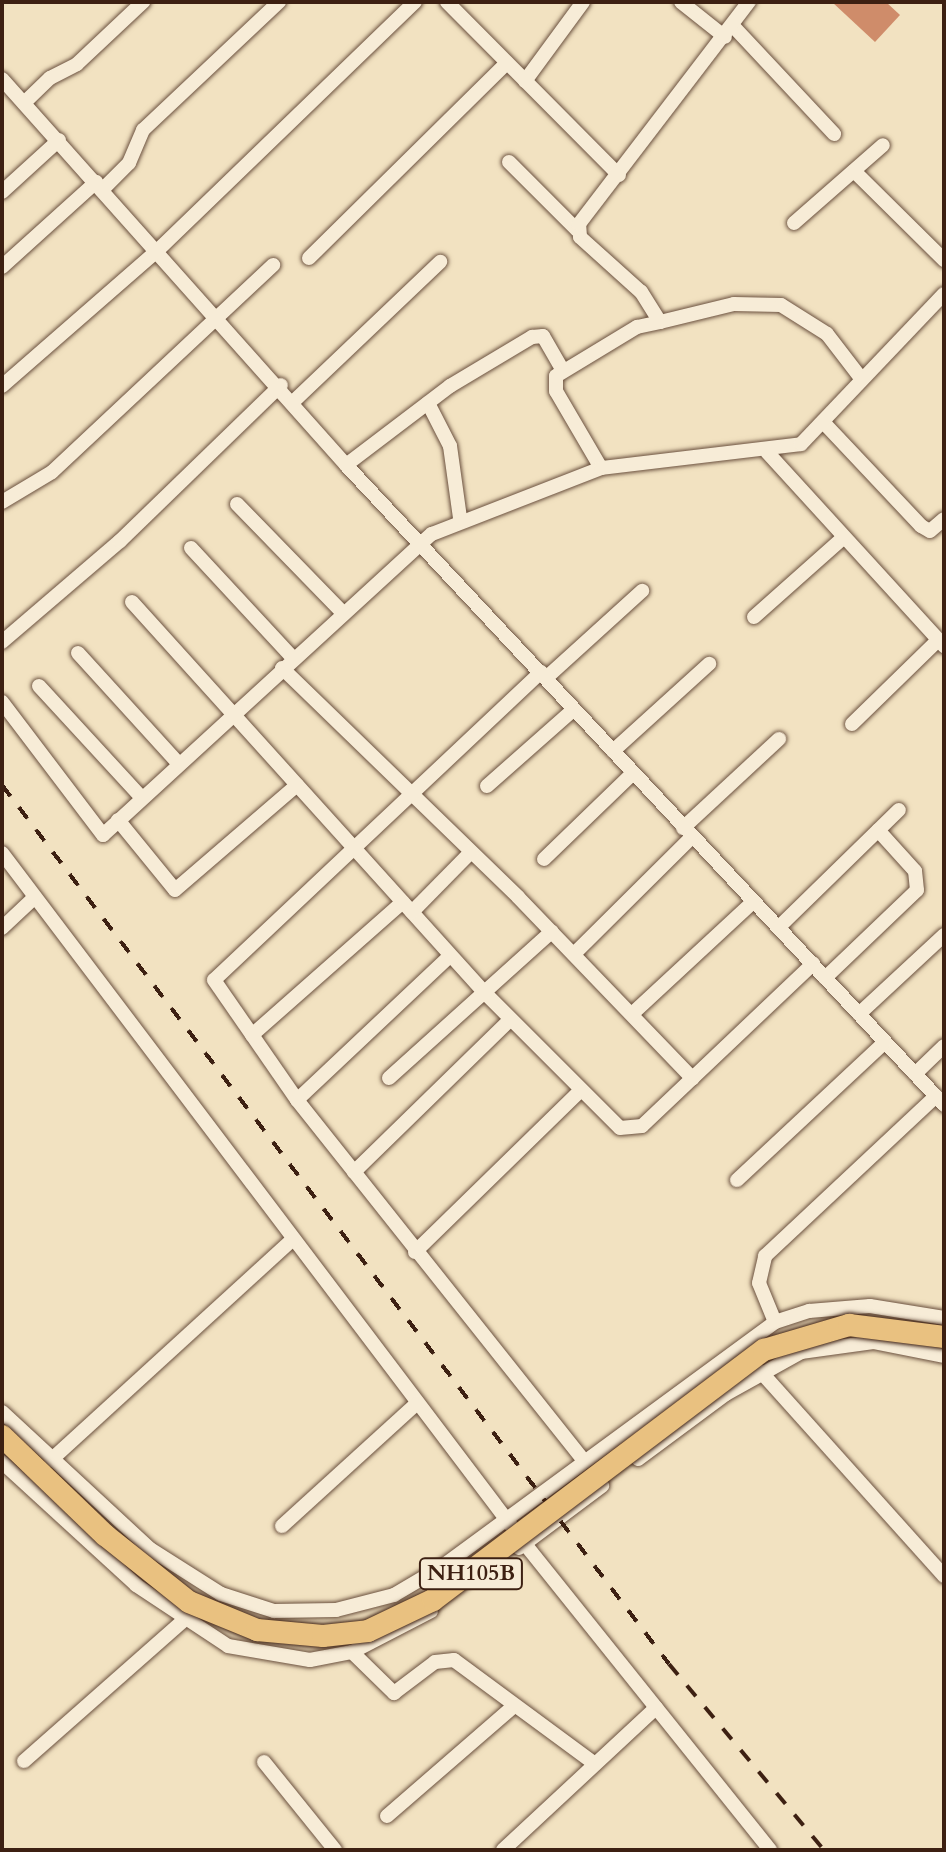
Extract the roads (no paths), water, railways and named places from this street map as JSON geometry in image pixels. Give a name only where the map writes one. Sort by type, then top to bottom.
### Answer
[{"type":"highway","name":"NH105B","points":[[2,1436],[105,1535],[189,1602],[257,1630],[323,1636],[368,1631],[433,1600],[764,1350],[821,1328],[849,1325],[944,1337]]},
{"type":"street","points":[[24,103],[143,2]]},
{"type":"street","points":[[2,267],[129,163],[143,130],[279,2]]},
{"type":"street","points":[[2,386],[158,250],[415,2]]},
{"type":"street","points":[[447,2],[619,175]]},
{"type":"street","points":[[525,81],[583,2]]},
{"type":"street","points":[[681,2],[729,32],[834,134]]},
{"type":"street","points":[[577,230],[749,2]]},
{"type":"street","points":[[309,258],[507,63]]},
{"type":"street","points":[[4,84],[59,140],[281,385],[346,465],[940,1100],[765,1256],[759,1283],[775,1322]]},
{"type":"street","points":[[2,192],[59,140]]},
{"type":"street","points":[[794,223],[883,145]]},
{"type":"street","points":[[509,162],[649,301],[660,322]]},
{"type":"street","points":[[854,171],[944,260]]},
{"type":"street","points":[[294,401],[440,262]]},
{"type":"street","points":[[2,502],[52,472],[273,265]]},
{"type":"street","points":[[2,702],[103,835],[418,543],[460,518],[601,468],[767,452],[801,444],[825,424],[860,377],[944,294]]},
{"type":"street","points":[[601,468],[556,391],[562,369],[637,327],[734,304],[781,305],[827,334],[860,377]]},
{"type":"street","points":[[346,465],[428,403],[537,335],[562,369]]},
{"type":"street","points":[[2,642],[120,541],[281,385]]},
{"type":"street","points":[[428,403],[450,446],[460,518]]},
{"type":"street","points":[[825,424],[921,526],[930,531],[944,519]]},
{"type":"street","points":[[767,452],[941,643],[852,724]]},
{"type":"street","points":[[237,504],[342,612]]},
{"type":"street","points":[[754,617],[844,537]]},
{"type":"street","points":[[191,548],[288,663],[409,794],[552,931],[693,1079]]},
{"type":"street","points":[[583,1460],[297,1100],[218,989],[216,976],[409,794],[642,591]]},
{"type":"street","points":[[132,602],[450,956],[578,1093],[628,1131],[693,1079],[813,964]]},
{"type":"street","points":[[78,653],[179,764]]},
{"type":"street","points":[[613,751],[709,664]]},
{"type":"street","points":[[39,686],[142,798]]},
{"type":"street","points":[[487,786],[574,709]]},
{"type":"street","points":[[574,954],[779,739]]},
{"type":"street","points":[[544,859],[633,773]]},
{"type":"street","points":[[118,820],[175,890],[297,785]]},
{"type":"street","points":[[780,926],[899,810]]},
{"type":"street","points":[[825,978],[919,883],[878,830]]},
{"type":"street","points":[[252,1035],[471,852]]},
{"type":"street","points":[[2,853],[525,1544],[770,1850]]},
{"type":"street","points":[[2,928],[35,897]]},
{"type":"street","points":[[632,1014],[753,902]]},
{"type":"street","points":[[389,1078],[552,931]]},
{"type":"street","points":[[859,1014],[944,935]]},
{"type":"street","points":[[297,1100],[450,956]]},
{"type":"street","points":[[354,1172],[510,1020]]},
{"type":"street","points":[[737,1180],[884,1043]]},
{"type":"street","points":[[915,1074],[944,1046]]},
{"type":"street","points":[[415,1252],[578,1093]]},
{"type":"street","points":[[51,1460],[293,1239]]},
{"type":"street","points":[[2,1412],[150,1549],[221,1594],[274,1611],[336,1610],[394,1595],[775,1322],[809,1311],[870,1306],[944,1318]]},
{"type":"street","points":[[2,1462],[183,1621],[228,1646],[269,1657],[310,1660],[352,1652],[405,1627],[525,1544],[761,1372],[801,1352],[852,1341],[944,1356]]},
{"type":"street","points":[[761,1372],[944,1576]]},
{"type":"street","points":[[282,1526],[417,1403]]},
{"type":"street","points":[[24,1761],[183,1621]]},
{"type":"street","points":[[352,1652],[394,1693],[445,1658],[595,1764]]},
{"type":"street","points":[[387,1816],[513,1707]]},
{"type":"street","points":[[503,1850],[656,1708]]},
{"type":"street","points":[[264,1762],[335,1850]]},
{"type":"railway","points":[[2,785],[669,1664],[824,1850]]}]
